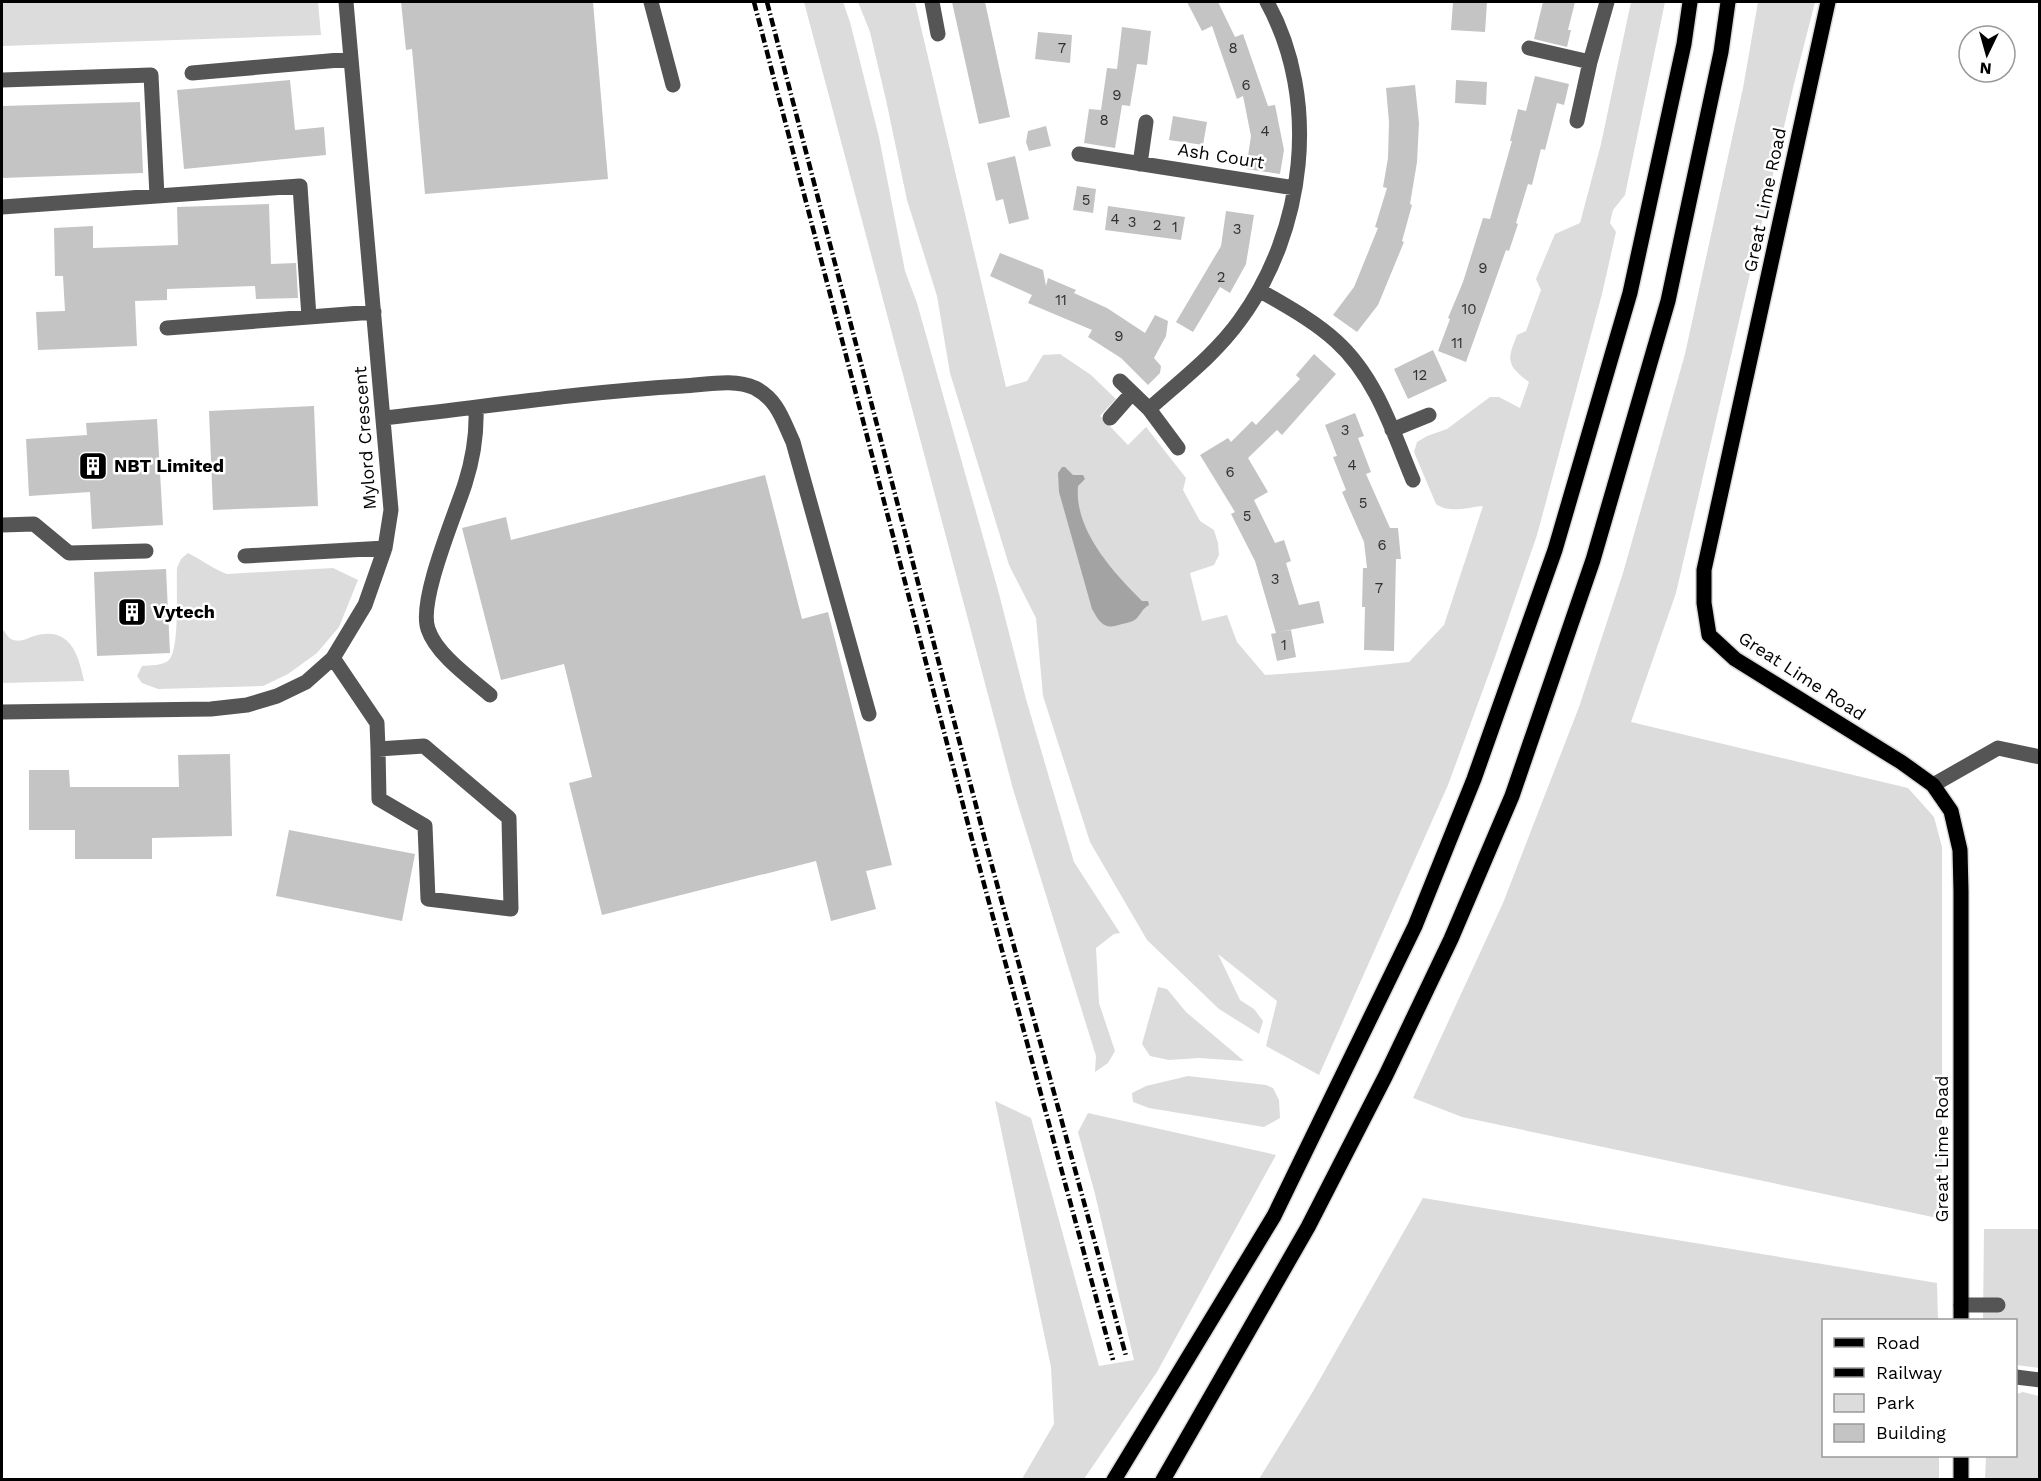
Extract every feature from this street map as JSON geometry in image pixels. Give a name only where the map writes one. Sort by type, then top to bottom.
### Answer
[{"type":"main road","points":[[1114,1479],[1274,1216],[1415,926],[1470,789],[1556,550],[1630,293],[1684,44],[1690,2]]},
{"type":"main road","points":[[1163,1479],[1308,1227],[1386,1075],[1451,939],[1512,796],[1593,560],[1668,301],[1718,63],[1728,2]]},
{"type":"main road","name":"Great Lime Road","points":[[1828,2],[1704,570],[1704,603],[1709,635],[1735,659],[1901,762],[1933,785],[1951,811],[1960,850],[1961,1319]]},
{"type":"main road","points":[[1961,1457],[1961,1479]]},
{"type":"street","name":"Mylord Crescent","points":[[9,713],[211,709],[247,705],[277,696],[306,682],[333,658],[365,605],[385,548],[391,510],[346,2]]},
{"type":"street","points":[[651,2],[673,84]]},
{"type":"street","points":[[932,2],[938,34]]},
{"type":"street","points":[[1149,409],[1212,352],[1240,321],[1259,290],[1280,247],[1290,215],[1299,141],[1297,93],[1284,39],[1267,2]]},
{"type":"street","points":[[1577,121],[1590,62],[1607,2]]},
{"type":"street","points":[[1529,48],[1590,62]]},
{"type":"street","points":[[192,73],[351,59]]},
{"type":"street","points":[[2,80],[151,75],[157,196]]},
{"type":"street","points":[[1140,164],[1146,122]]},
{"type":"street","name":"Ash Court","points":[[1079,154],[1295,188]]},
{"type":"street","points":[[2,207],[300,186],[309,317]]},
{"type":"street","points":[[1259,290],[1305,318],[1337,342],[1349,355],[1373,389],[1413,480]]},
{"type":"street","points":[[167,328],[374,312]]},
{"type":"street","points":[[1120,381],[1149,409],[1178,448]]},
{"type":"street","points":[[384,418],[625,389],[725,383],[753,387],[768,396],[778,407],[793,442],[869,714]]},
{"type":"street","points":[[1110,418],[1131,393]]},
{"type":"street","points":[[476,408],[474,449],[429,595],[426,615],[428,629],[438,648],[490,695]]},
{"type":"street","points":[[1392,430],[1429,415]]},
{"type":"street","points":[[2,525],[34,524],[69,553],[146,551]]},
{"type":"street","points":[[245,556],[385,548]]},
{"type":"street","points":[[333,658],[377,723],[379,799],[425,826],[428,899],[511,909],[509,818],[424,746],[378,749]]},
{"type":"street","points":[[2,707],[9,713]]},
{"type":"street","points":[[1933,785],[1998,748],[2040,757]]},
{"type":"street","points":[[1961,1305],[1998,1305]]},
{"type":"street","points":[[2017,1377],[2040,1380]]},
{"type":"green space","points":[[2,2],[318,2],[321,35],[2,46]]},
{"type":"green space","points":[[804,2],[843,2],[850,22],[879,137],[905,271],[917,303],[998,590],[1026,699],[1074,862],[1120,933],[1114,934],[1096,948],[1099,1003],[1115,1051],[1108,1063],[1095,1072],[1096,1056],[1013,789]]},
{"type":"green space","points":[[858,2],[915,2],[1006,387],[1027,381],[1043,355],[1060,354],[1091,375],[1116,399],[1100,416],[1128,445],[1146,427],[1186,478],[1183,490],[1200,521],[1214,530],[1218,543],[1219,555],[1214,565],[1190,573],[1202,621],[1227,615],[1237,642],[1265,675],[1409,662],[1444,625],[1483,506],[1447,509],[1436,504],[1414,452],[1417,442],[1447,429],[1490,397],[1499,397],[1520,408],[1529,382],[1512,366],[1511,350],[1517,335],[1526,331],[1541,290],[1536,279],[1555,234],[1580,223],[1601,144],[1631,2],[1665,2],[1625,195],[1613,210],[1610,223],[1616,232],[1602,294],[1537,535],[1448,785],[1319,1075],[1266,1046],[1277,1001],[1218,954],[1240,1000],[1254,1009],[1263,1021],[1259,1034],[1219,1009],[1147,940],[1090,842],[1043,696],[1036,618],[1009,565],[950,373],[937,296],[907,200],[870,32]]},
{"type":"green space","points":[[1758,2],[1815,2],[1676,593],[1631,722],[1908,788],[1934,817],[1942,847],[1942,1219],[1462,1117],[1413,1098],[1503,903],[1579,707],[1623,573],[1685,354],[1743,88]]},
{"type":"green space","points":[[188,553],[227,574],[333,568],[358,580],[339,627],[317,653],[288,674],[263,686],[158,689],[142,683],[137,676],[142,666],[163,663],[169,660],[172,654],[176,631],[177,568],[181,559]]},
{"type":"green space","points":[[2,629],[10,638],[17,641],[46,634],[64,638],[75,651],[84,681],[2,683]]},
{"type":"green space","points":[[1158,987],[1167,989],[1186,1012],[1244,1061],[1199,1058],[1169,1060],[1150,1056],[1142,1044]]},
{"type":"green space","points":[[1188,1076],[1266,1085],[1273,1088],[1279,1100],[1280,1118],[1264,1127],[1149,1108],[1133,1102],[1132,1093],[1146,1086]]},
{"type":"green space","points":[[995,1101],[1031,1118],[1099,1366],[1134,1360],[1078,1132],[1088,1113],[1276,1155],[1157,1372],[1084,1479],[1022,1479],[1054,1424],[1051,1367]]},
{"type":"green space","points":[[1423,1198],[1937,1283],[1938,1319],[1822,1319],[1822,1457],[1939,1457],[1939,1479],[1259,1479],[1312,1393]]},
{"type":"green space","points":[[1984,1229],[2039,1229],[2039,1368],[2017,1365],[2017,1319],[1983,1319]]},
{"type":"green space","points":[[2023,1392],[2039,1396],[2039,1479],[1985,1479],[1986,1457],[2017,1457],[2017,1394]]},
{"type":"shaded area","points":[[1062,467],[1073,475],[1083,475],[1085,479],[1078,486],[1078,502],[1082,518],[1098,549],[1131,590],[1142,601],[1148,601],[1149,605],[1133,621],[1107,626],[1098,619],[1092,609],[1059,492],[1058,473]]},
{"type":"building","points":[[401,2],[593,2],[608,179],[425,194],[412,49],[406,50]]},
{"type":"building","points":[[952,2],[985,2],[1010,117],[979,124]]},
{"type":"building","points":[[1187,2],[1218,2],[1235,37],[1243,34],[1268,106],[1275,105],[1284,150],[1280,174],[1246,169],[1251,136],[1243,96],[1237,99],[1212,26],[1202,31]]},
{"type":"building","points":[[1453,2],[1487,2],[1485,32],[1451,30]]},
{"type":"building","points":[[1543,2],[1575,2],[1568,30],[1571,30],[1567,47],[1534,39]]},
{"type":"building","points":[[1122,27],[1151,31],[1147,65],[1137,64],[1130,106],[1122,105],[1115,148],[1084,143],[1089,109],[1101,110],[1107,68],[1117,69]]},
{"type":"building","points":[[1038,32],[1072,35],[1070,63],[1035,59]]},
{"type":"building","points":[[1535,76],[1569,84],[1564,105],[1557,103],[1545,150],[1541,149],[1532,185],[1528,184],[1509,251],[1506,250],[1466,362],[1438,351],[1483,218],[1490,219],[1512,141],[1510,141],[1518,109],[1526,111]]},
{"type":"building","points":[[290,80],[295,130],[324,127],[326,155],[184,169],[177,90]]},
{"type":"building","points":[[1456,80],[1487,82],[1486,105],[1455,103]]},
{"type":"building","points":[[1415,85],[1419,123],[1417,162],[1410,204],[1412,205],[1402,241],[1404,242],[1378,305],[1357,332],[1333,315],[1354,287],[1378,228],[1375,227],[1387,188],[1383,187],[1388,158],[1389,122],[1386,88]]},
{"type":"building","points":[[140,102],[143,173],[2,178],[2,106]]},
{"type":"building","points":[[1173,116],[1207,122],[1203,145],[1169,140]]},
{"type":"building","points":[[1046,126],[1051,146],[1029,151],[1026,142],[1028,131]]},
{"type":"building","points":[[1015,156],[1029,219],[1009,224],[1003,199],[996,201],[987,163]]},
{"type":"building","points":[[1077,186],[1096,189],[1093,213],[1073,210]]},
{"type":"building","points":[[269,204],[271,264],[296,263],[298,298],[256,299],[255,286],[167,289],[167,300],[135,301],[137,346],[38,350],[36,312],[65,311],[63,276],[55,276],[54,228],[93,226],[93,248],[178,245],[177,207]]},
{"type":"building","points":[[1108,206],[1185,217],[1181,240],[1105,230]]},
{"type":"building","points":[[1226,211],[1254,215],[1246,264],[1230,293],[1220,287],[1193,332],[1176,322],[1221,246]]},
{"type":"building","points":[[1000,253],[1043,270],[1046,286],[1048,278],[1076,290],[1074,293],[1107,308],[1145,333],[1155,315],[1168,321],[1166,336],[1154,358],[1161,366],[1160,373],[1148,385],[1121,358],[1088,337],[1092,330],[1028,303],[1032,295],[990,276]]},
{"type":"building","points":[[1433,350],[1447,381],[1408,399],[1394,369]]},
{"type":"building","points":[[1314,354],[1336,374],[1282,435],[1277,430],[1248,458],[1268,492],[1254,500],[1275,543],[1284,540],[1291,561],[1286,563],[1299,605],[1319,601],[1324,623],[1279,632],[1291,630],[1296,657],[1277,661],[1271,634],[1276,633],[1255,561],[1231,514],[1235,512],[1200,455],[1228,438],[1231,442],[1252,421],[1256,425],[1300,379],[1296,375]]},
{"type":"building","points":[[314,406],[318,506],[213,510],[209,411]]},
{"type":"building","points":[[1355,413],[1364,436],[1358,438],[1371,472],[1366,474],[1390,528],[1398,528],[1401,559],[1396,559],[1394,651],[1364,650],[1363,568],[1367,568],[1364,542],[1342,492],[1346,490],[1333,457],[1337,456],[1325,425]]},
{"type":"building","name":"NBT Limited","points":[[157,419],[163,525],[92,529],[90,492],[29,496],[26,439],[87,435],[86,423]]},
{"type":"building","points":[[765,475],[802,619],[828,612],[892,865],[866,871],[876,909],[831,921],[816,861],[602,915],[569,783],[592,777],[564,664],[501,680],[462,528],[506,517],[511,540]]},
{"type":"building","name":"Vytech","points":[[166,569],[170,653],[97,656],[94,572]]},
{"type":"building","points":[[230,754],[232,836],[152,838],[152,859],[75,859],[75,830],[29,830],[29,770],[69,770],[70,787],[179,787],[178,755]]},
{"type":"building","points":[[289,830],[415,854],[402,921],[276,896]]},
{"type":"railway","points":[[754,2],[974,847],[1113,1360]]},
{"type":"railway","points":[[767,2],[986,844],[1126,1356]]},
{"type":"place","name":"NBT Limited","points":[[93,466]]},
{"type":"place","name":"Vytech","points":[[132,612]]}]
